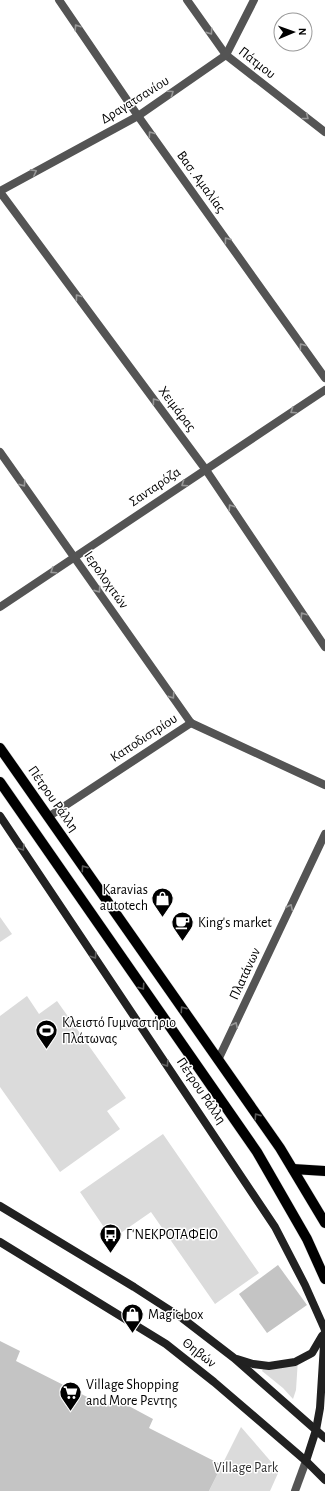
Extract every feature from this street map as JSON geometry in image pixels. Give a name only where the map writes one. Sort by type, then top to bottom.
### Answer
[{"type":"main road","name":"Πέτρου Ράλλη","points":[[0,748],[293,1169],[325,1223]]},
{"type":"main road","name":"Πέτρου Ράλλη","points":[[0,782],[257,1152],[307,1239],[325,1279]]},
{"type":"main road","name":"Πέτρου Ράλλη","points":[[0,816],[271,1221],[306,1284],[325,1329]]},
{"type":"main road","points":[[293,1169],[325,1171]]},
{"type":"main road","name":"Θηβών","points":[[0,1206],[176,1314],[234,1358],[325,1438]]},
{"type":"main road","name":"Θηβών","points":[[0,1242],[166,1344],[214,1382],[306,1461],[325,1480]]},
{"type":"main road","points":[[234,1358],[253,1364],[269,1366],[295,1362],[312,1353],[319,1343],[325,1329]]},
{"type":"main road","points":[[306,1461],[316,1430],[320,1408],[325,1329]]},
{"type":"street","name":"Βασ. Αμαλίας","points":[[59,0],[138,116],[325,378]]},
{"type":"street","name":"Πάτμου","points":[[187,0],[226,55],[325,132]]},
{"type":"street","name":"Δραγατσανίου","points":[[0,191],[138,116],[226,55],[254,0]]},
{"type":"street","name":"Χειμάρας","points":[[0,191],[206,470],[325,647]]},
{"type":"street","name":"Σανταρόζα","points":[[0,607],[325,390]]},
{"type":"street","name":"Ιερολοχιτών","points":[[0,452],[191,723]]},
{"type":"street","name":"Καποδιστρίου","points":[[48,817],[191,723],[325,785]]},
{"type":"street","name":"Πλατάνων","points":[[218,1060],[325,834]]},
{"type":"street","points":[[295,1491],[306,1461]]},
{"type":"green space","points":[[0,917],[12,934],[0,942]]},
{"type":"green space","name":"Κλειστό Γυμναστήριο Πλάτωνας","points":[[27,996],[39,1014],[57,1001],[126,1098],[107,1111],[120,1129],[60,1172],[0,1087],[0,1016]]},
{"type":"green space","points":[[163,1134],[259,1273],[215,1304],[151,1212],[112,1239],[80,1192]]},
{"type":"green space","points":[[298,1359],[296,1390],[293,1399],[283,1388],[262,1371],[263,1369]]},
{"type":"green space","name":"Village Park","points":[[241,1427],[279,1471],[270,1491],[209,1491]]},
{"type":"building","points":[[278,1265],[307,1305],[267,1333],[239,1294]]},
{"type":"building","name":"Village Shopping and More Ρεντης","points":[[0,1341],[20,1351],[16,1361],[107,1407],[112,1397],[153,1419],[149,1428],[222,1465],[209,1491],[0,1491]]},
{"type":"place","name":"Karavias autotech","points":[[163,918]]},
{"type":"place","name":"King's market","points":[[183,942]]},
{"type":"place","name":"Κλειστό Γυμναστήριο Πλάτωνας","points":[[46,1050]]},
{"type":"place","name":"Γ'ΝΕΚΡΟΤΑΦΕΙΟ","points":[[111,1254]]},
{"type":"place","name":"Magic box","points":[[133,1334]]},
{"type":"place","name":"Village Shopping and More Ρεντης","points":[[71,1412]]}]
